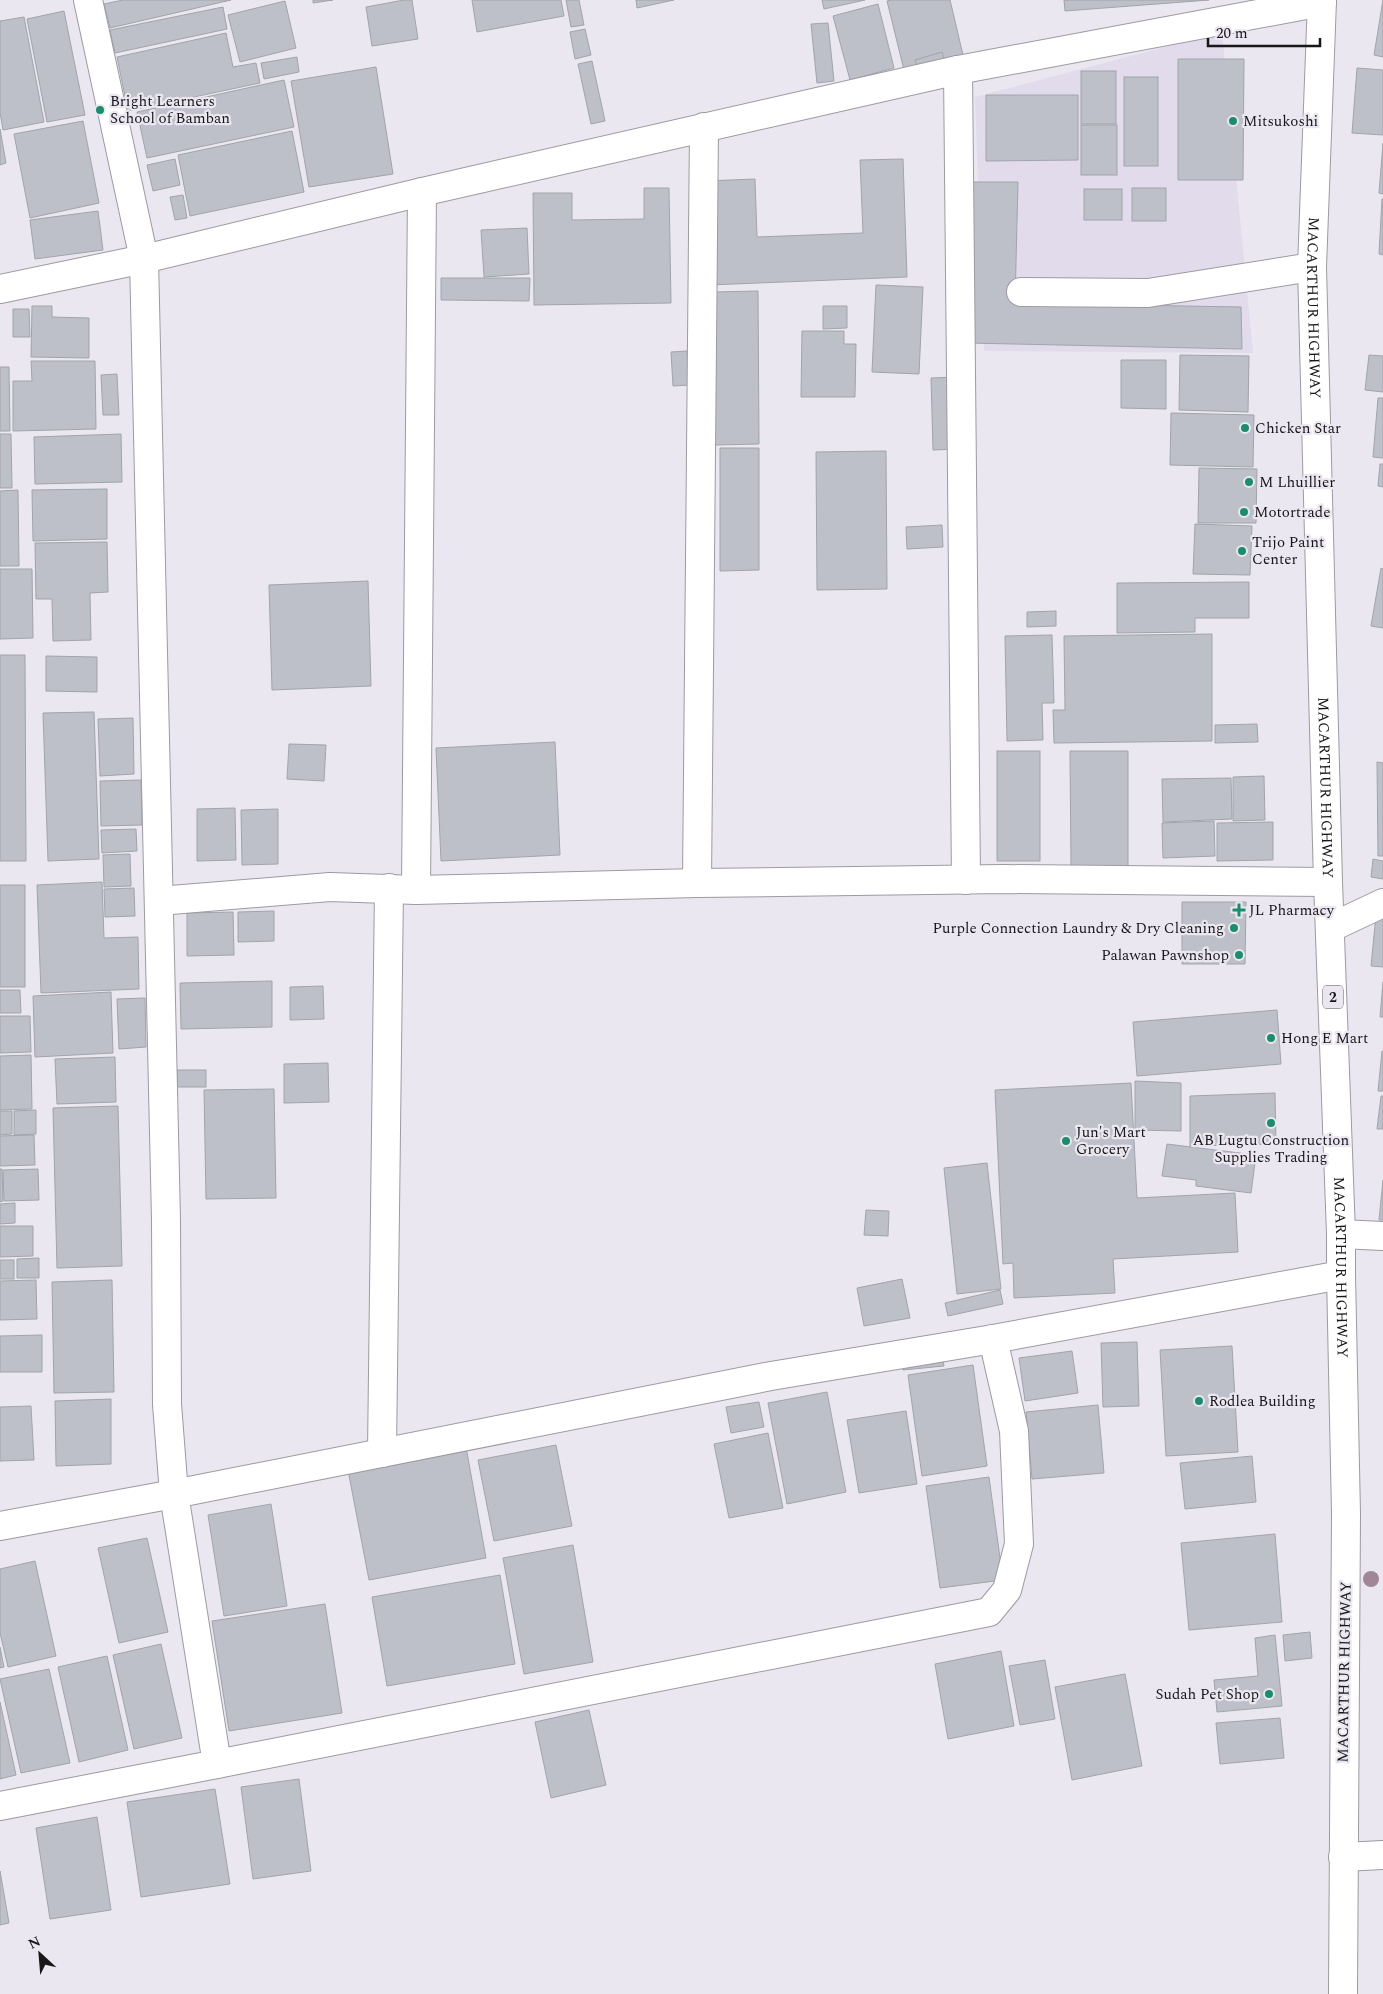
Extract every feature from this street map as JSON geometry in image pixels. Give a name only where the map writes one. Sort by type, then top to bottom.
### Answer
[{"type":"main road","points":[[88,0],[144,259],[166,1220],[167,1404],[174,1494],[218,1764]]},
{"type":"main road","points":[[0,289],[144,259],[422,192],[958,70],[1322,1]]},
{"type":"main road","name":"MACARTHUR HIGHWAY","points":[[1322,1],[1312,267],[1328,882],[1341,1234],[1346,1514],[1343,1994]]},
{"type":"main road","points":[[958,70],[966,880]]},
{"type":"main road","points":[[697,883],[704,127]]},
{"type":"main road","points":[[416,890],[422,192]]},
{"type":"main road","points":[[1022,292],[1148,293],[1312,267]]},
{"type":"main road","points":[[159,901],[330,887],[416,890],[697,883],[1014,879],[1328,882]]},
{"type":"main road","points":[[382,1453],[389,888]]},
{"type":"main road","points":[[1330,928],[1383,903]]},
{"type":"main road","points":[[1341,1234],[1383,1236]]},
{"type":"main road","points":[[0,1526],[174,1494],[771,1376],[993,1339],[1341,1275]]},
{"type":"main road","points":[[0,1806],[989,1612],[1007,1590],[1019,1544],[1014,1431],[993,1339]]},
{"type":"main road","points":[[1343,1856],[1383,1855]]},
{"type":"shaded area","points":[[1222,32],[1253,353],[984,351],[975,97]]},
{"type":"building","points":[[123,0],[231,0],[110,28],[104,4]]},
{"type":"building","points":[[313,0],[333,0],[313,3]]},
{"type":"building","points":[[412,0],[418,39],[372,46],[366,7]]},
{"type":"building","points":[[472,0],[561,0],[564,16],[477,32]]},
{"type":"building","points":[[566,0],[579,0],[584,25],[571,27]]},
{"type":"building","points":[[636,0],[674,0],[637,8]]},
{"type":"building","points":[[822,0],[865,0],[824,9]]},
{"type":"building","points":[[950,0],[963,55],[904,70],[887,1]]},
{"type":"building","points":[[1064,0],[1209,0],[1065,11]]},
{"type":"building","points":[[1383,0],[1383,57],[1374,55]]},
{"type":"building","points":[[285,1],[296,48],[240,62],[228,15]]},
{"type":"building","points":[[878,4],[894,68],[850,80],[833,16]]},
{"type":"building","points":[[223,7],[227,29],[115,53],[110,30]]},
{"type":"building","points":[[64,11],[85,115],[47,122],[27,19]]},
{"type":"building","points":[[24,17],[44,122],[3,130],[0,112],[0,21]]},
{"type":"building","points":[[828,23],[834,81],[817,83],[811,24]]},
{"type":"building","points":[[585,29],[591,55],[575,59],[570,32]]},
{"type":"building","points":[[226,33],[233,67],[256,63],[260,83],[128,111],[117,57]]},
{"type":"building","points":[[942,52],[946,65],[919,73],[915,60]]},
{"type":"building","points":[[297,57],[299,72],[264,79],[261,63]]},
{"type":"building","points":[[1178,59],[1244,59],[1243,180],[1178,180]]},
{"type":"building","points":[[592,61],[605,121],[591,124],[578,64]]},
{"type":"building","points":[[376,67],[393,174],[309,187],[291,81]]},
{"type":"building","points":[[1357,68],[1383,70],[1383,135],[1352,133]]},
{"type":"building","points":[[1081,71],[1116,71],[1116,124],[1081,124]]},
{"type":"building","points":[[1124,77],[1158,77],[1158,166],[1124,166]]},
{"type":"building","points":[[284,80],[294,127],[147,158],[137,112]]},
{"type":"building","points":[[986,95],[1078,95],[1078,160],[986,161]]},
{"type":"building","points":[[83,121],[99,203],[30,218],[14,134]]},
{"type":"building","points":[[1081,125],[1117,125],[1117,175],[1081,175]]},
{"type":"building","points":[[0,129],[6,163],[0,165]]},
{"type":"building","points":[[292,131],[304,192],[190,216],[178,155]]},
{"type":"building","points":[[1383,143],[1383,194],[1379,193]]},
{"type":"building","points":[[175,159],[180,185],[153,191],[147,165]]},
{"type":"building","points":[[903,159],[907,277],[709,285],[705,181],[755,179],[757,237],[863,233],[860,160]]},
{"type":"building","points":[[971,182],[1018,182],[1015,303],[1241,307],[1242,349],[968,343]]},
{"type":"building","points":[[644,188],[669,188],[671,303],[534,305],[533,193],[572,193],[572,220],[644,219]]},
{"type":"building","points":[[1132,188],[1166,188],[1166,221],[1132,221]]},
{"type":"building","points":[[1084,189],[1122,189],[1122,220],[1084,220]]},
{"type":"building","points":[[183,195],[187,218],[175,220],[170,197]]},
{"type":"building","points":[[1383,199],[1383,255],[1379,254]]},
{"type":"building","points":[[98,211],[103,250],[35,259],[30,220]]},
{"type":"building","points":[[527,228],[529,274],[484,277],[481,230]]},
{"type":"building","points":[[441,278],[530,278],[529,301],[441,300]]},
{"type":"building","points":[[876,285],[923,287],[919,374],[872,372]]},
{"type":"building","points":[[758,291],[759,444],[715,445],[714,292]]},
{"type":"building","points":[[32,306],[52,306],[52,317],[89,318],[89,358],[31,357]]},
{"type":"building","points":[[823,306],[847,306],[847,328],[823,329]]},
{"type":"building","points":[[13,309],[29,309],[30,337],[13,337]]},
{"type":"building","points":[[802,331],[844,331],[844,344],[856,344],[855,397],[801,397]]},
{"type":"building","points":[[687,351],[689,385],[673,386],[671,352]]},
{"type":"building","points":[[1180,355],[1249,356],[1248,412],[1179,410]]},
{"type":"building","points":[[1369,355],[1383,356],[1383,392],[1365,390]]},
{"type":"building","points":[[1121,360],[1166,360],[1166,409],[1121,408]]},
{"type":"building","points":[[31,361],[95,361],[96,429],[13,431],[13,381],[32,381]]},
{"type":"building","points":[[0,367],[9,367],[10,431],[0,431]]},
{"type":"building","points":[[117,374],[119,415],[103,415],[101,375]]},
{"type":"building","points":[[956,377],[957,449],[933,450],[931,378]]},
{"type":"building","points":[[1378,398],[1383,398],[1383,458],[1373,457]]},
{"type":"building","points":[[1171,413],[1254,415],[1253,467],[1170,465]]},
{"type":"building","points":[[0,434],[11,434],[12,488],[0,488]]},
{"type":"building","points":[[121,434],[122,482],[35,484],[34,437]]},
{"type":"building","points":[[720,448],[759,448],[759,570],[720,571]]},
{"type":"building","points":[[886,451],[887,589],[817,590],[816,452]]},
{"type":"building","points":[[1380,464],[1383,464],[1383,487],[1378,486]]},
{"type":"building","points":[[1199,468],[1257,469],[1256,523],[1198,523]]},
{"type":"building","points":[[107,489],[107,539],[33,541],[32,490]]},
{"type":"building","points":[[18,490],[19,566],[0,566],[0,491]]},
{"type":"building","points":[[1195,524],[1252,526],[1250,575],[1193,574]]},
{"type":"building","points":[[942,525],[943,547],[907,549],[906,527]]},
{"type":"building","points":[[107,542],[108,592],[90,593],[91,640],[53,641],[52,599],[36,599],[35,543]]},
{"type":"building","points":[[1381,568],[1383,569],[1383,628],[1371,626]]},
{"type":"building","points":[[0,569],[32,569],[33,638],[0,639]]},
{"type":"building","points":[[368,581],[371,686],[272,690],[269,585]]},
{"type":"building","points":[[1249,582],[1249,618],[1195,618],[1195,632],[1117,633],[1117,583]]},
{"type":"building","points":[[1056,611],[1056,626],[1027,627],[1027,612]]},
{"type":"building","points":[[1212,634],[1212,741],[1054,743],[1053,710],[1065,710],[1064,636]]},
{"type":"building","points":[[1052,635],[1054,703],[1042,703],[1043,740],[1007,741],[1005,636]]},
{"type":"building","points":[[0,655],[25,655],[26,861],[0,861]]},
{"type":"building","points":[[46,656],[97,657],[97,692],[46,691]]},
{"type":"building","points":[[94,712],[99,859],[48,861],[43,713]]},
{"type":"building","points":[[133,718],[134,774],[100,776],[98,719]]},
{"type":"building","points":[[1257,724],[1258,742],[1215,743],[1215,725]]},
{"type":"building","points":[[555,742],[560,855],[441,861],[436,748]]},
{"type":"building","points":[[289,744],[326,745],[324,781],[287,779]]},
{"type":"building","points":[[997,751],[1040,751],[1040,861],[997,861]]},
{"type":"building","points":[[1070,751],[1128,751],[1128,866],[1071,866]]},
{"type":"building","points":[[1377,762],[1383,763],[1383,856],[1378,856]]},
{"type":"building","points":[[1264,776],[1265,820],[1233,821],[1233,777]]},
{"type":"building","points":[[1231,778],[1232,819],[1163,822],[1162,779]]},
{"type":"building","points":[[141,780],[142,825],[101,826],[100,781]]},
{"type":"building","points":[[235,808],[236,860],[197,861],[197,809]]},
{"type":"building","points":[[278,809],[278,864],[242,865],[241,810]]},
{"type":"building","points":[[1214,821],[1215,856],[1163,858],[1162,823]]},
{"type":"building","points":[[1273,822],[1273,860],[1217,861],[1217,823]]},
{"type":"building","points":[[136,829],[137,851],[102,853],[101,830]]},
{"type":"building","points":[[130,854],[131,886],[104,887],[103,855]]},
{"type":"building","points":[[1373,859],[1383,861],[1383,879],[1371,877]]},
{"type":"building","points":[[102,882],[104,938],[138,937],[139,989],[41,993],[37,885]]},
{"type":"building","points":[[0,885],[25,885],[25,987],[0,987]]},
{"type":"building","points":[[134,888],[135,916],[105,917],[104,889]]},
{"type":"building","points":[[1182,902],[1246,902],[1245,964],[1182,964]]},
{"type":"building","points":[[274,911],[274,941],[238,942],[238,912]]},
{"type":"building","points":[[233,912],[234,955],[187,956],[187,913]]},
{"type":"building","points":[[1376,915],[1383,915],[1383,967],[1371,966]]},
{"type":"building","points":[[272,981],[272,1027],[181,1029],[180,983]]},
{"type":"building","points":[[1383,982],[1383,1017],[1380,1017]]},
{"type":"building","points":[[323,986],[324,1019],[290,1020],[290,987]]},
{"type":"building","points":[[0,990],[20,990],[21,1013],[0,1013]]},
{"type":"building","points":[[111,992],[113,1053],[35,1057],[33,996]]},
{"type":"building","points":[[145,998],[146,1047],[119,1049],[117,999]]},
{"type":"building","points":[[1277,1010],[1281,1064],[1137,1076],[1133,1022]]},
{"type":"building","points":[[0,1016],[30,1016],[31,1052],[0,1053]]},
{"type":"building","points":[[1382,1051],[1383,1091],[1378,1091]]},
{"type":"building","points":[[31,1055],[32,1109],[0,1110],[0,1056]]},
{"type":"building","points":[[115,1057],[116,1102],[57,1104],[55,1059]]},
{"type":"building","points":[[328,1063],[329,1102],[284,1103],[284,1064]]},
{"type":"building","points":[[177,1070],[206,1070],[206,1087],[177,1087]]},
{"type":"building","points":[[1135,1081],[1181,1083],[1181,1131],[1135,1130]]},
{"type":"building","name":"Jun's Mart Grocery","points":[[1131,1083],[1137,1198],[1235,1193],[1238,1252],[1113,1259],[1115,1293],[1014,1298],[1013,1263],[1003,1264],[995,1090]]},
{"type":"building","points":[[274,1089],[276,1198],[206,1199],[204,1090]]},
{"type":"building","points":[[1275,1093],[1276,1144],[1190,1146],[1190,1096]]},
{"type":"building","points":[[1381,1096],[1383,1096],[1383,1129],[1377,1129]]},
{"type":"building","points":[[118,1106],[122,1266],[57,1268],[53,1108]]},
{"type":"building","points":[[36,1110],[36,1134],[14,1135],[14,1111]]},
{"type":"building","points":[[0,1111],[12,1111],[12,1134],[0,1135]]},
{"type":"building","points":[[34,1135],[35,1165],[0,1166],[0,1136]]},
{"type":"building","points":[[1167,1144],[1256,1155],[1251,1193],[1196,1186],[1196,1180],[1162,1176]]},
{"type":"building","points":[[987,1163],[1001,1289],[957,1294],[944,1168]]},
{"type":"building","points":[[0,1169],[2,1169],[3,1201],[0,1202]]},
{"type":"building","points":[[38,1169],[39,1200],[4,1201],[3,1170]]},
{"type":"building","points":[[1383,1180],[1383,1220],[1379,1220]]},
{"type":"building","points":[[15,1203],[15,1223],[0,1224],[0,1204]]},
{"type":"building","points":[[866,1210],[889,1211],[888,1236],[864,1235]]},
{"type":"building","points":[[0,1226],[33,1226],[33,1256],[0,1257]]},
{"type":"building","points":[[39,1258],[39,1278],[17,1278],[17,1259]]},
{"type":"building","points":[[0,1260],[14,1260],[14,1279],[0,1279]]},
{"type":"building","points":[[902,1279],[910,1318],[864,1326],[857,1288]]},
{"type":"building","points":[[36,1280],[37,1319],[0,1320],[0,1281]]},
{"type":"building","points":[[112,1280],[114,1392],[54,1393],[52,1282]]},
{"type":"building","points":[[1000,1290],[1003,1304],[948,1316],[945,1303]]},
{"type":"building","points":[[42,1335],[42,1372],[0,1372],[0,1336]]},
{"type":"building","points":[[1137,1342],[1139,1406],[1103,1407],[1101,1343]]},
{"type":"building","name":"Rodlea Building","points":[[1232,1346],[1238,1452],[1166,1456],[1160,1350]]},
{"type":"building","points":[[1072,1351],[1078,1393],[1025,1401],[1019,1358]]},
{"type":"building","points":[[942,1353],[944,1366],[903,1370],[901,1359]]},
{"type":"building","points":[[973,1365],[987,1466],[922,1476],[908,1375]]},
{"type":"building","points":[[827,1392],[846,1492],[787,1504],[768,1403]]},
{"type":"building","points":[[111,1399],[111,1464],[56,1466],[55,1401]]},
{"type":"building","points":[[759,1402],[764,1427],[731,1433],[726,1407]]},
{"type":"building","points":[[1098,1405],[1104,1473],[1032,1479],[1026,1412]]},
{"type":"building","points":[[31,1406],[34,1460],[0,1461],[0,1407]]},
{"type":"building","points":[[906,1411],[917,1484],[859,1493],[847,1420]]},
{"type":"building","points":[[768,1433],[783,1508],[729,1518],[714,1444]]},
{"type":"building","points":[[556,1445],[572,1526],[494,1541],[478,1460]]},
{"type":"building","points":[[466,1447],[486,1558],[369,1580],[348,1470]]},
{"type":"building","points":[[1252,1456],[1256,1502],[1185,1509],[1180,1463]]},
{"type":"building","points":[[989,1477],[1003,1580],[940,1588],[926,1486]]},
{"type":"building","points":[[271,1504],[287,1606],[224,1616],[208,1515]]},
{"type":"building","points":[[1275,1534],[1282,1622],[1189,1630],[1181,1543]]},
{"type":"building","points":[[147,1538],[168,1632],[119,1643],[98,1548]]},
{"type":"building","points":[[573,1545],[593,1662],[524,1674],[503,1558]]},
{"type":"building","points":[[35,1561],[56,1656],[8,1667],[0,1633],[0,1569]]},
{"type":"building","points":[[500,1575],[515,1664],[387,1686],[372,1597]]},
{"type":"building","points":[[325,1604],[342,1713],[229,1731],[212,1621]]},
{"type":"building","points":[[1310,1632],[1312,1658],[1285,1661],[1283,1635]]},
{"type":"building","points":[[1275,1635],[1282,1706],[1217,1712],[1214,1680],[1258,1676],[1255,1638]]},
{"type":"building","points":[[161,1644],[182,1738],[134,1749],[113,1655]]},
{"type":"building","points":[[0,1647],[4,1667],[0,1668]]},
{"type":"building","points":[[1001,1651],[1014,1726],[948,1739],[935,1664]]},
{"type":"building","points":[[107,1656],[128,1750],[79,1762],[58,1667]]},
{"type":"building","points":[[1045,1660],[1055,1719],[1020,1725],[1009,1666]]},
{"type":"building","points":[[49,1669],[70,1763],[21,1773],[0,1679]]},
{"type":"building","points":[[1125,1674],[1142,1766],[1072,1780],[1055,1687]]},
{"type":"building","points":[[0,1702],[16,1775],[0,1779]]},
{"type":"building","points":[[589,1710],[606,1785],[551,1798],[535,1722]]},
{"type":"building","points":[[1280,1718],[1284,1758],[1220,1764],[1216,1723]]},
{"type":"building","points":[[299,1779],[311,1871],[253,1879],[241,1787]]},
{"type":"building","points":[[215,1789],[230,1884],[141,1897],[127,1802]]},
{"type":"building","points":[[97,1817],[111,1910],[50,1919],[36,1828]]},
{"type":"building","points":[[0,1871],[9,1923],[0,1925]]},
{"type":"place","name":"Bright Learners School of Bamban","points":[[100,110]]},
{"type":"place","name":"Mitsukoshi","points":[[1233,121]]},
{"type":"place","name":"Chicken Star","points":[[1245,428]]},
{"type":"place","name":"M Lhuillier","points":[[1249,482]]},
{"type":"place","name":"Motortrade","points":[[1244,512]]},
{"type":"place","name":"Trijo Paint Center","points":[[1242,551]]},
{"type":"place","name":"JL Pharmacy","points":[[1239,910]]},
{"type":"place","name":"Purple Connection Laundry & Dry Cleaning","points":[[1234,928]]},
{"type":"place","name":"Palawan Pawnshop","points":[[1239,955]]},
{"type":"place","name":"Hong E Mart","points":[[1271,1038]]},
{"type":"place","name":"AB Lugtu Construction Supplies Trading","points":[[1271,1123]]},
{"type":"place","name":"Jun's Mart Grocery","points":[[1066,1141]]},
{"type":"place","name":"Rodlea Building","points":[[1199,1401]]},
{"type":"place","name":"Sudah Pet Shop","points":[[1269,1694]]}]
